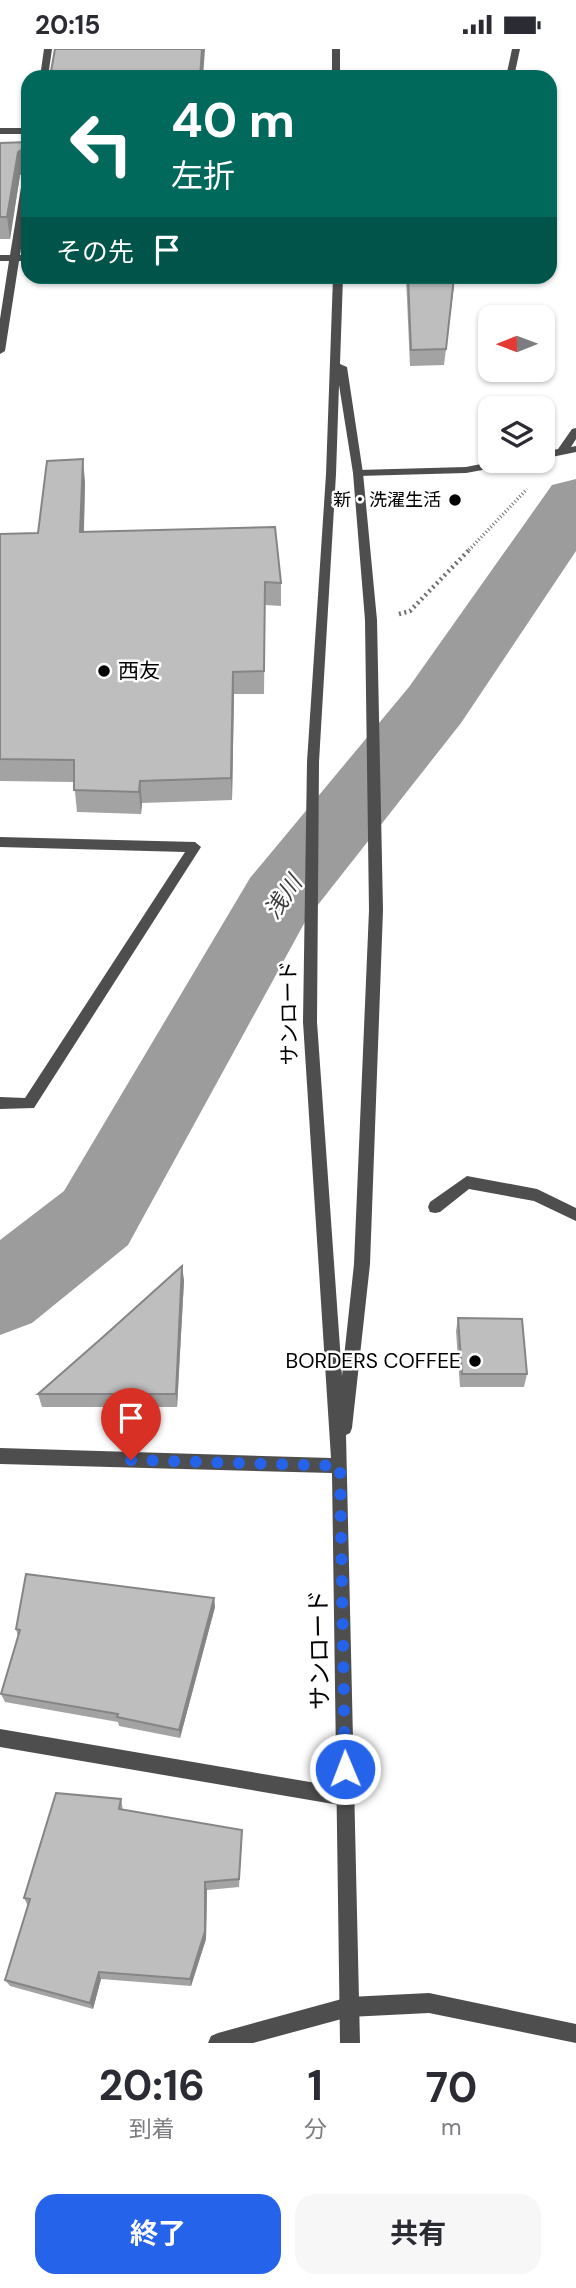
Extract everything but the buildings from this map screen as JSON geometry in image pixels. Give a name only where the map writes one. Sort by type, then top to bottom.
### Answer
[{"type":"street","points":[[45,70],[48,49]]},
{"type":"street","points":[[336,49],[336,70]]},
{"type":"street","points":[[512,70],[516,49]]},
{"type":"street","points":[[0,131],[21,131]]},
{"type":"street","points":[[0,351],[21,214]]},
{"type":"street","points":[[0,258],[21,258]]},
{"type":"street","points":[[338,284],[337,334],[358,473],[371,620]]},
{"type":"street","name":"サンロード","points":[[337,334],[313,762],[310,1022],[340,1466],[350,2043]]},
{"type":"street","points":[[561,453],[576,431]]},
{"type":"street","points":[[555,454],[576,449]]},
{"type":"street","points":[[331,474],[478,469]]},
{"type":"street","name":"サンロード","points":[[340,1466],[362,1264],[376,910],[371,620]]},
{"type":"street","points":[[0,842],[195,847],[29,1104],[0,1103]]},
{"type":"street","points":[[435,1207],[467,1182],[537,1195],[576,1215]]},
{"type":"street","points":[[0,1456],[340,1466]]},
{"type":"street","points":[[0,1738],[345,1797]]},
{"type":"street","points":[[218,2043],[349,2007],[429,2003],[576,2034]]},
{"type":"path","points":[[371,620],[410,611],[561,453]]},
{"type":"waterway","name":"浅川","points":[[0,1294],[96,1218],[278,899],[435,705],[576,500]]},
{"type":"place","name":"新・洗濯生活","points":[[455,500]]},
{"type":"place","name":"西友","points":[[104,671]]},
{"type":"place","name":"BORDERS COFFEE","points":[[475,1361]]},
{"type":"route","points":[[131,1460],[340,1466],[345,1769]]}]
